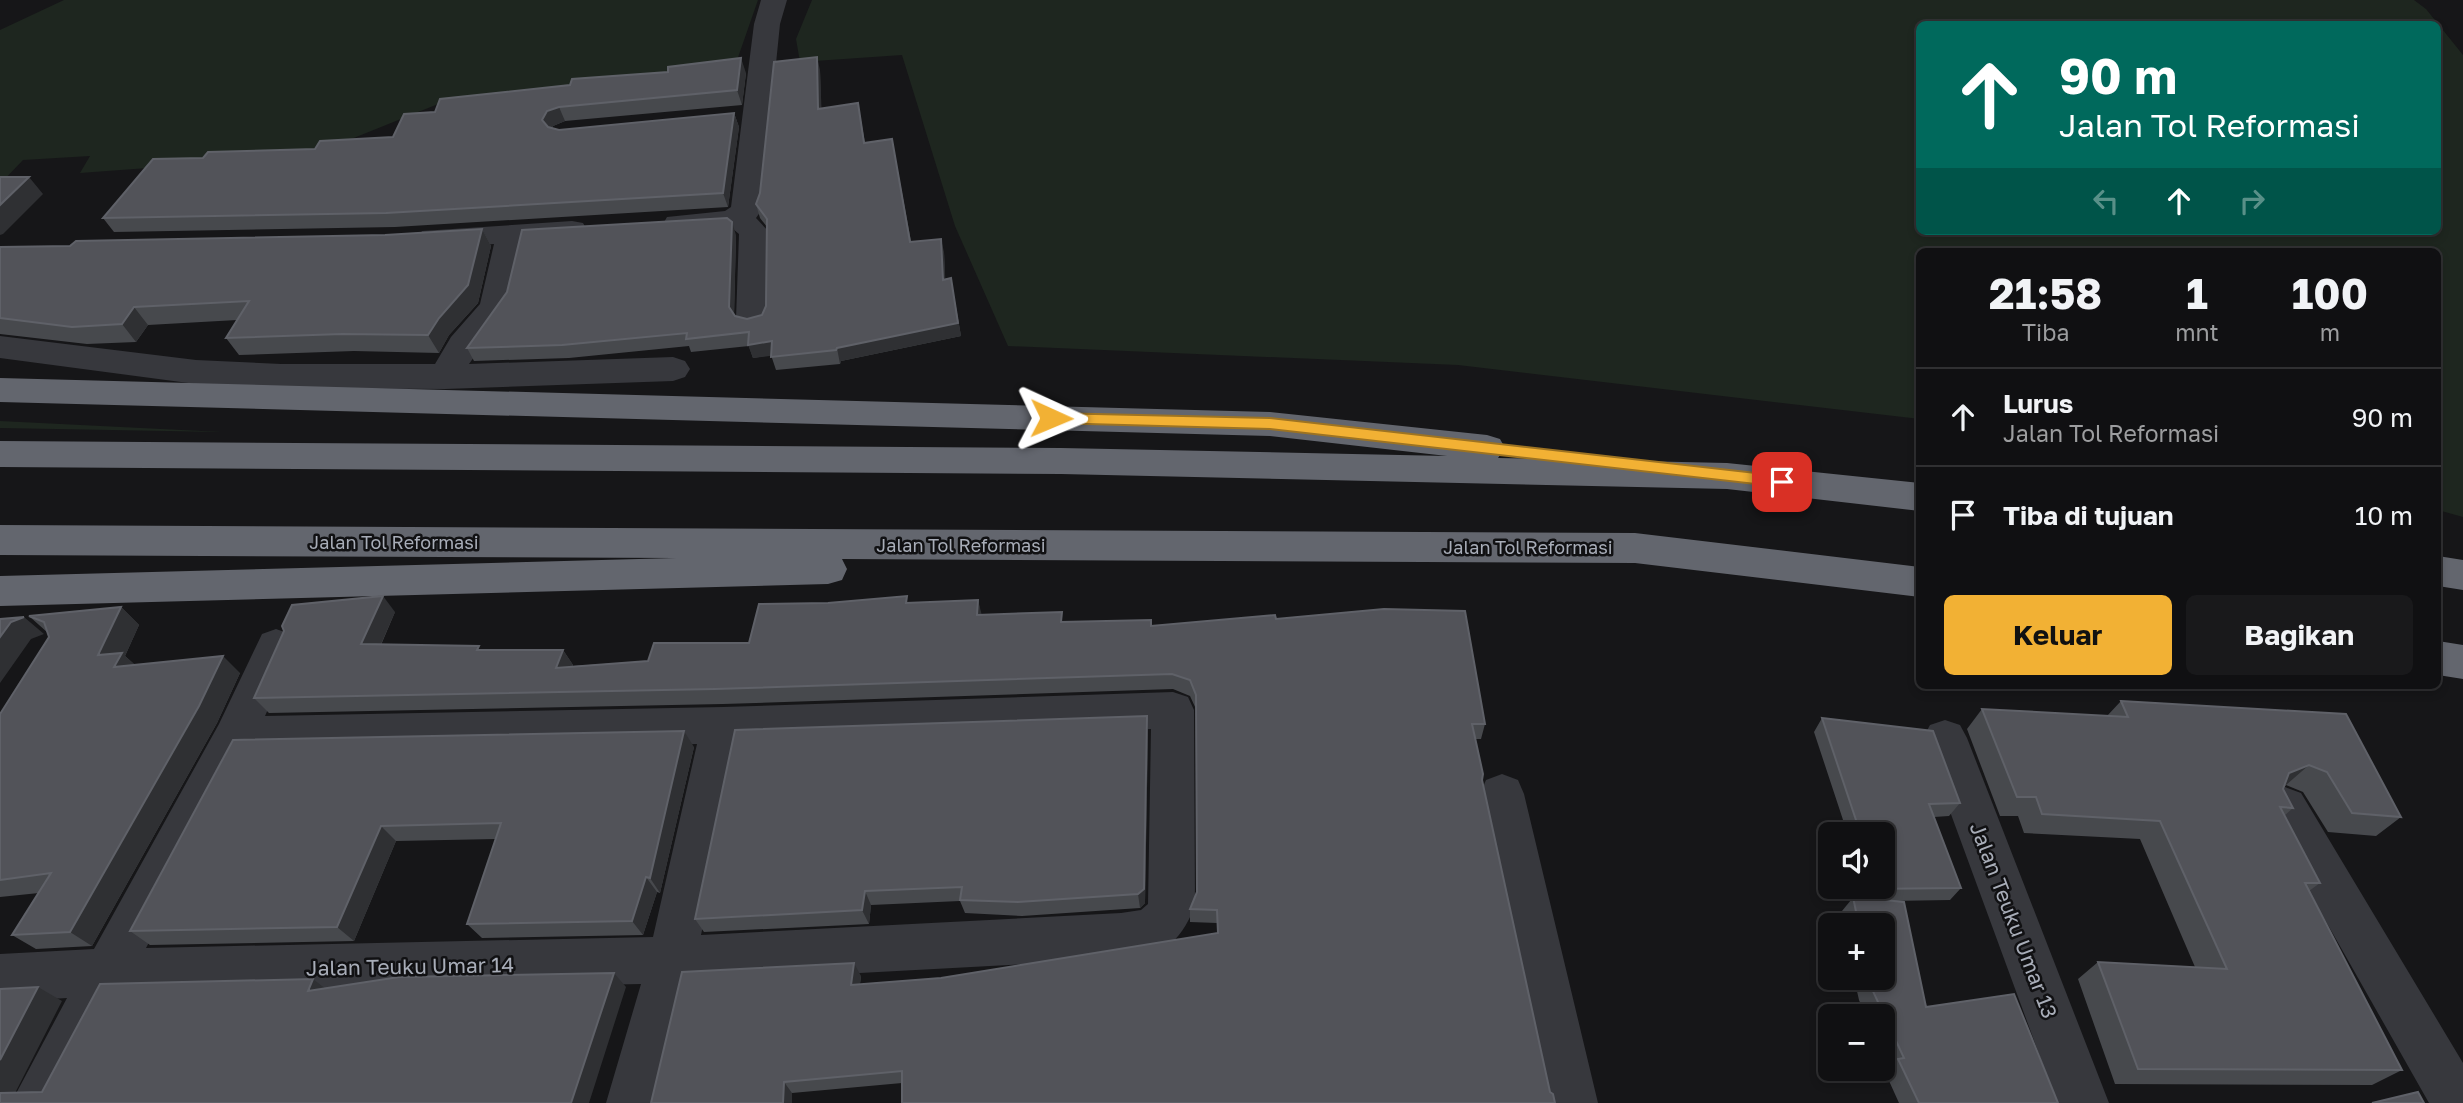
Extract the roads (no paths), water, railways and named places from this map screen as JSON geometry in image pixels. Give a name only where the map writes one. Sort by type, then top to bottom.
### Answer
[{"type":"highway","points":[[0,390],[1270,424],[1916,497]]},
{"type":"highway","points":[[0,454],[1047,461],[1727,476]]},
{"type":"highway","name":"Jalan Tol Reformasi","points":[[0,540],[1635,548],[1916,582]]},
{"type":"highway","points":[[0,591],[1635,548]]},
{"type":"highway","points":[[2441,571],[2463,575]]},
{"type":"highway","points":[[2441,658],[2463,662]]},
{"type":"street","points":[[649,226],[726,221],[739,218],[747,206],[743,116],[774,0]]},
{"type":"street","points":[[739,218],[754,232],[752,320]]},
{"type":"street","points":[[408,239],[598,229]]},
{"type":"street","points":[[445,377],[463,345],[486,320],[496,304],[512,234]]},
{"type":"street","points":[[0,346],[196,372],[281,376],[445,377],[673,369]]},
{"type":"street","points":[[37,1103],[235,735],[276,646]]},
{"type":"street","name":"Jalan Teuku Umar 14","points":[[0,978],[108,972],[672,960],[1121,936],[1157,929],[1164,922],[1171,906],[1173,710],[723,725]]},
{"type":"street","points":[[235,735],[723,725],[672,960],[632,1103]]},
{"type":"street","name":"Jalan Teuku Umar 13","points":[[1945,737],[2083,1103]]},
{"type":"street","points":[[1502,794],[1572,1103]]},
{"type":"street","points":[[2286,807],[2458,1103]]}]
